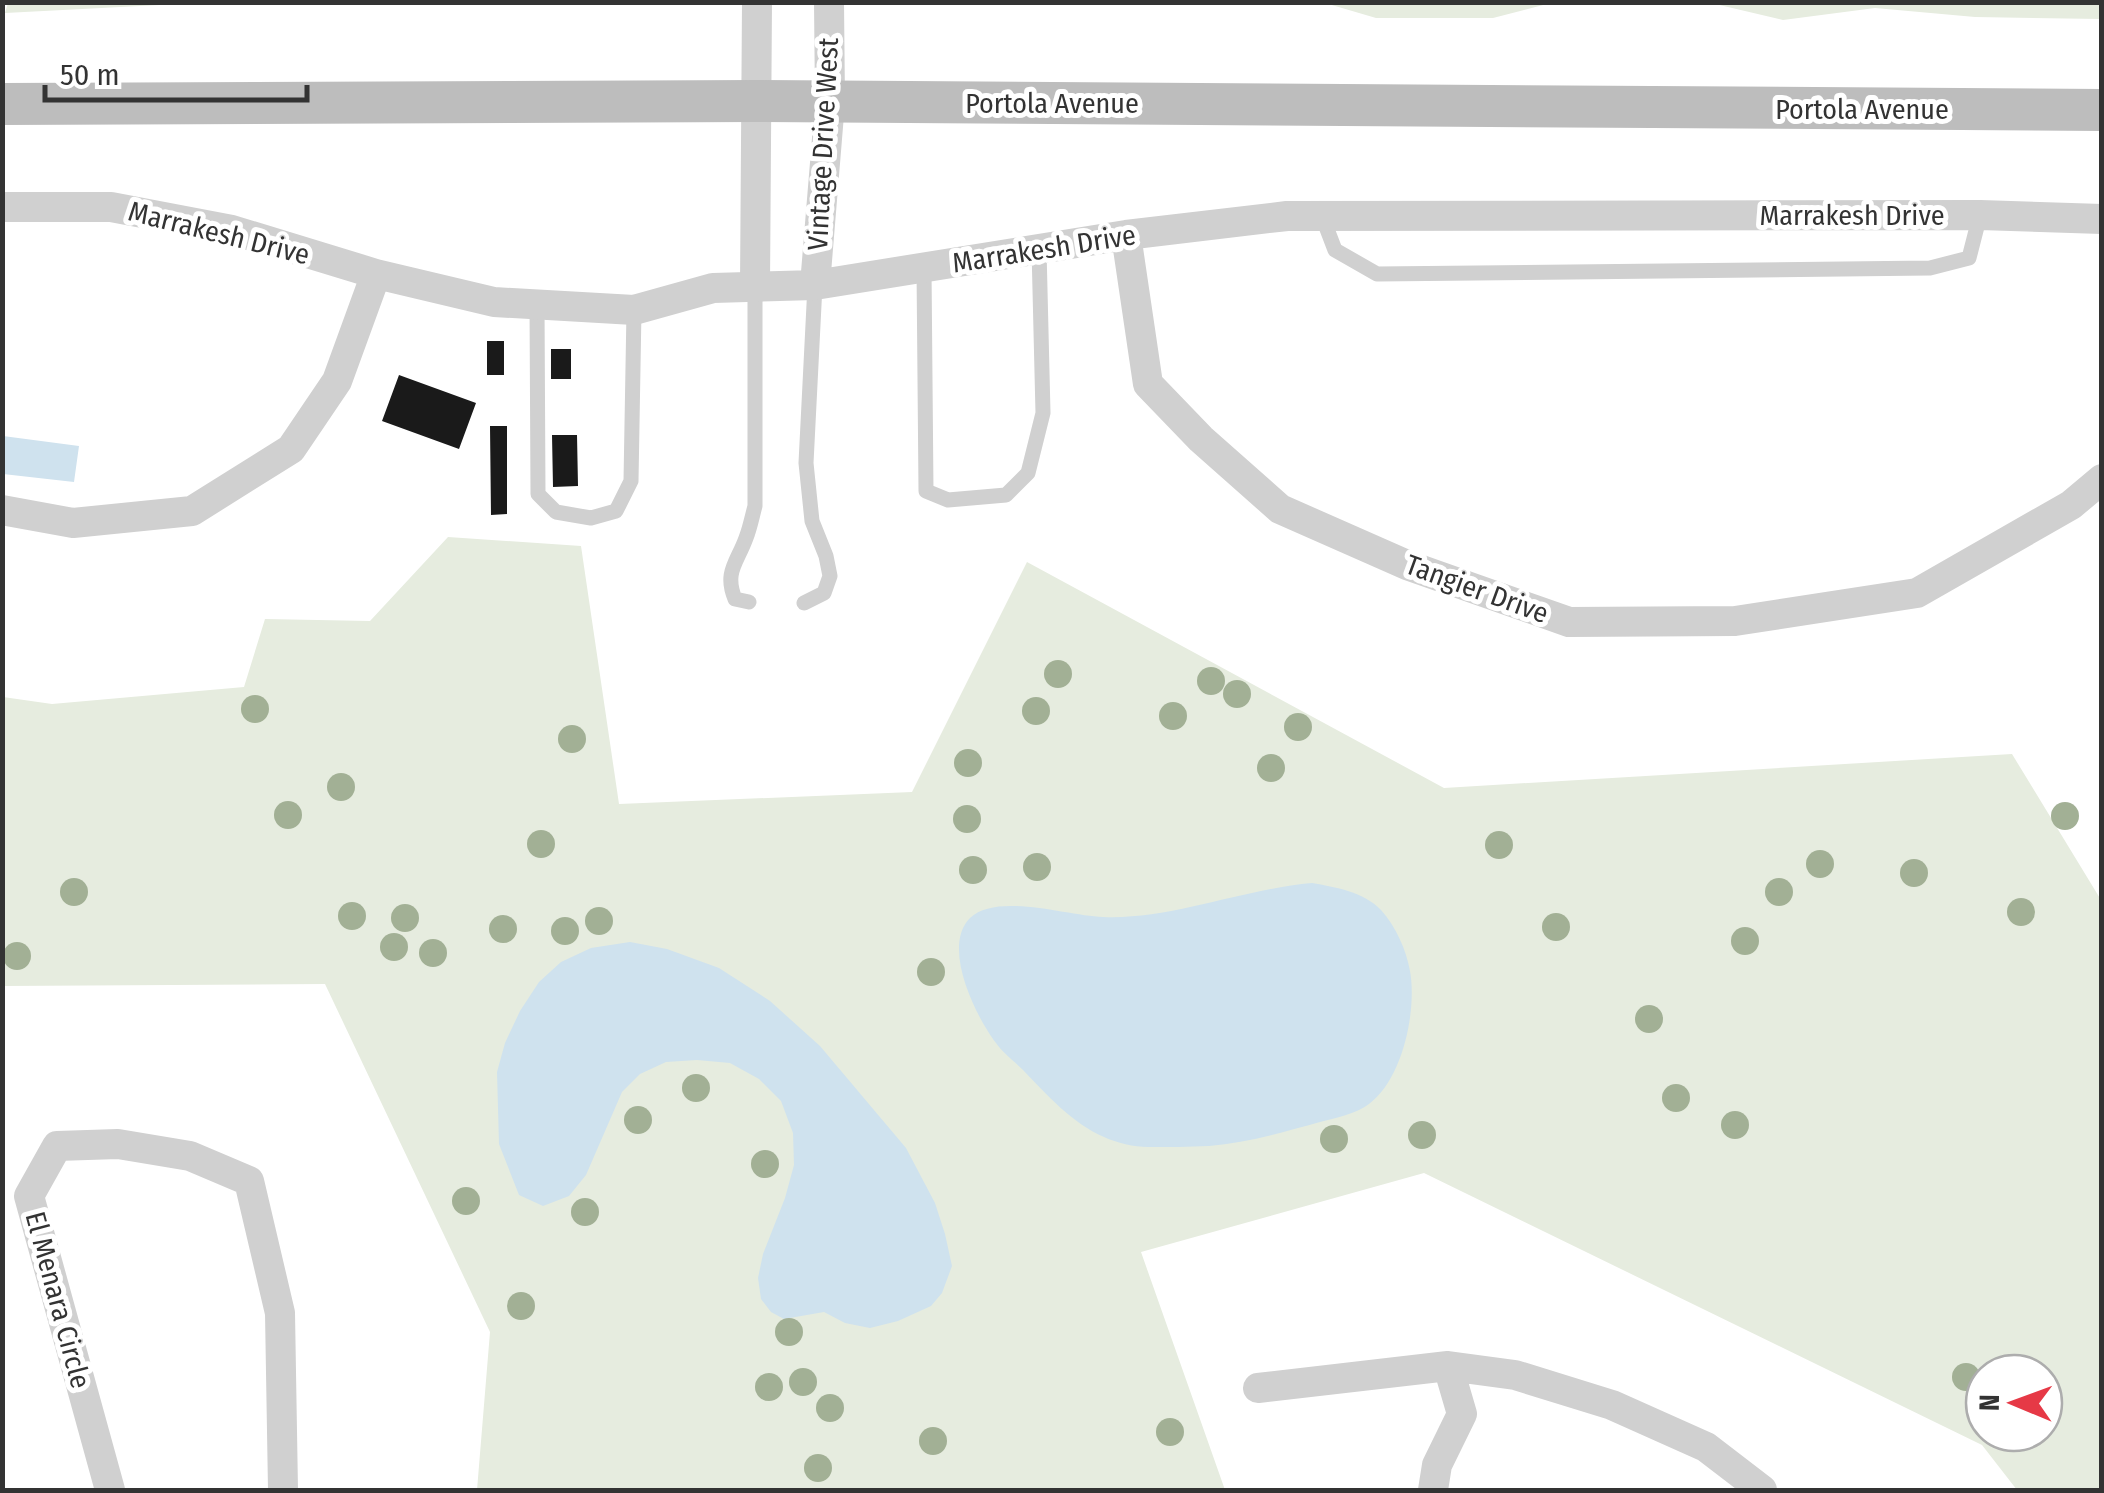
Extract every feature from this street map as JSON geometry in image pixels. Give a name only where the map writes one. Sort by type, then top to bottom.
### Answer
[{"type":"street","points":[[754,285],[756,2]]},
{"type":"street","name":"Vintage Drive West","points":[[815,286],[830,102],[828,2]]},
{"type":"street","name":"Portola Avenue","points":[[2,104],[757,101],[2102,110]]},
{"type":"street","name":"Marrakesh Drive","points":[[2,207],[111,207],[232,230],[376,274],[494,302],[634,310],[713,288],[815,286],[1126,235],[1287,216],[2102,218]]},
{"type":"street","name":"Tangier Drive","points":[[1126,235],[1148,384],[1201,439],[1280,509],[1407,565],[1569,622],[1735,621],[1917,593],[2071,504],[2102,479]]},
{"type":"street","points":[[2,510],[73,523],[192,511],[274,460],[291,449],[336,380],[376,274]]},
{"type":"street","name":"El Menara Circle","points":[[110,1490],[29,1196],[58,1146],[118,1144],[190,1156],[249,1181],[280,1314],[283,1490]]},
{"type":"street","points":[[1258,1388],[1448,1366],[1515,1376],[1612,1404],[1706,1447],[1762,1490]]},
{"type":"street","points":[[1434,1490],[1437,1466],[1462,1414],[1448,1366]]},
{"type":"lane","points":[[1322,216],[1335,250],[1377,274],[1930,268],[1969,258],[1980,215]]},
{"type":"lane","points":[[924,268],[926,491],[948,500],[1006,495],[1028,473],[1043,414],[1039,249]]},
{"type":"lane","points":[[748,602],[735,600],[730,586],[732,566],[746,540],[755,506],[754,285]]},
{"type":"lane","points":[[804,603],[824,593],[830,576],[812,521],[806,464],[815,286]]},
{"type":"lane","points":[[537,304],[538,494],[556,512],[590,518],[616,512],[631,482],[634,310]]},
{"type":"shaded area","points":[[8,2],[198,3],[5,13]]},
{"type":"shaded area","points":[[2101,2],[2101,19],[1975,17],[1875,8],[1783,20],[1711,3]]},
{"type":"shaded area","points":[[1325,3],[1693,3],[1547,4],[1493,18],[1376,18]]},
{"type":"shaded area","points":[[448,537],[581,546],[619,804],[912,792],[1027,562],[1444,788],[2012,754],[2101,900],[2101,1490],[2017,1490],[1988,1453],[2064,1453],[2064,1353],[1964,1353],[1964,1436],[1424,1173],[1141,1252],[1225,1490],[477,1490],[490,1332],[325,984],[3,986],[3,697],[52,704],[244,687],[265,619],[370,621]]},
{"type":"water","points":[[3,436],[79,446],[74,482],[3,474]]},
{"type":"water","points":[[1312,883],[1358,895],[1381,910],[1391,924],[1410,971],[1409,1024],[1391,1078],[1369,1104],[1339,1117],[1265,1137],[1223,1145],[1148,1147],[1114,1141],[1092,1131],[1002,1050],[979,1017],[960,963],[962,931],[970,918],[982,910],[1015,906],[1128,917]]},
{"type":"water","points":[[630,942],[667,949],[719,968],[770,1001],[820,1046],[906,1148],[935,1203],[952,1266],[942,1293],[931,1306],[870,1328],[845,1323],[824,1312],[784,1319],[771,1312],[761,1299],[758,1278],[794,1165],[793,1133],[781,1101],[759,1079],[730,1063],[666,1062],[640,1074],[622,1092],[586,1175],[569,1196],[543,1206],[519,1195],[499,1144],[497,1072],[505,1043],[539,982],[561,962],[591,948]]},
{"type":"building","points":[[487,341],[504,341],[504,375],[487,375]]},
{"type":"building","points":[[551,349],[571,349],[571,379],[551,379]]},
{"type":"building","points":[[399,375],[476,403],[459,449],[382,421]]},
{"type":"building","points":[[490,426],[507,426],[507,514],[491,515]]},
{"type":"building","points":[[552,435],[577,435],[578,486],[553,487]]}]
